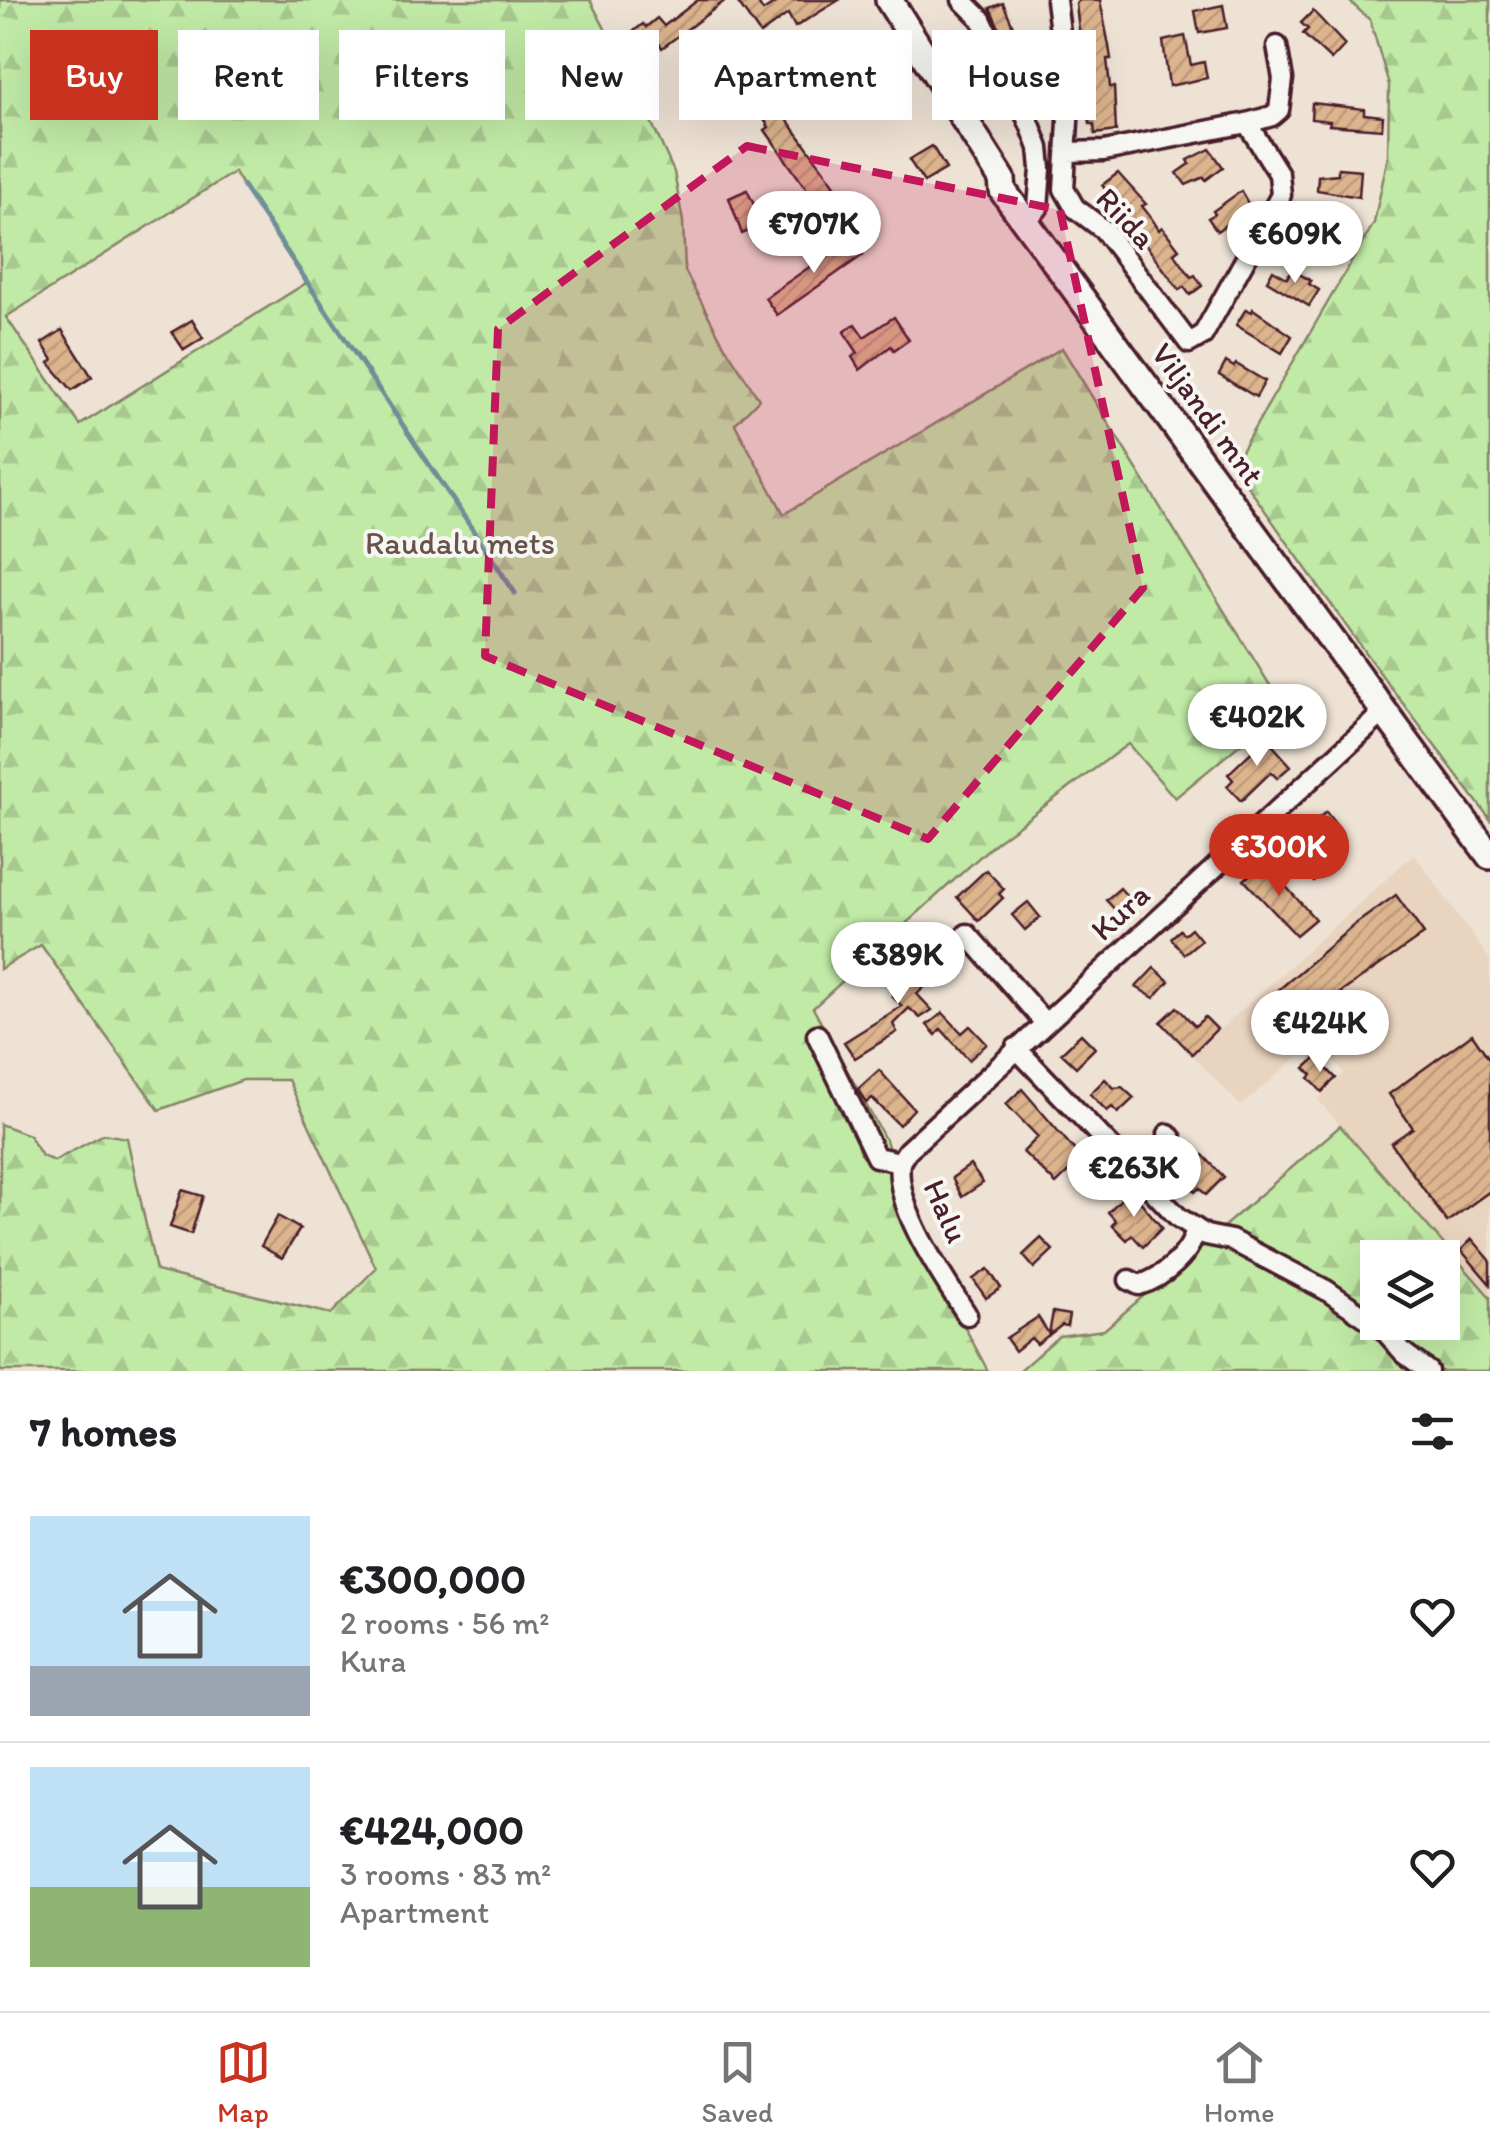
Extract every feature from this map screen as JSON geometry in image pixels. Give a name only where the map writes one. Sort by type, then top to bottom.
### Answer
[{"type":"main road","points":[[870,0],[992,181],[1004,191]]},
{"type":"main road","name":"Viljandi mnt","points":[[889,0],[1002,180],[1004,191],[1490,856]]},
{"type":"street","points":[[962,0],[980,19],[1038,148],[1038,208],[1026,221]]},
{"type":"street","name":"Riida","points":[[1056,0],[1069,105],[1064,189],[1067,198],[1104,230],[1189,343],[1203,334],[1280,195],[1278,174],[1247,122]]},
{"type":"street","points":[[1068,152],[1104,151],[1272,116],[1279,110],[1282,79],[1277,46]]},
{"type":"street","name":"Kura","points":[[900,1162],[906,1151],[1016,1048],[1385,711]]},
{"type":"street","points":[[967,934],[1044,1022]]},
{"type":"street","name":"Halu","points":[[817,1035],[876,1156],[900,1162],[899,1187],[904,1202],[967,1315]]},
{"type":"street","points":[[1016,1048],[1178,1217],[1326,1290],[1384,1330],[1428,1371]]},
{"type":"street","points":[[1136,1173],[1171,1143],[1168,1134]]},
{"type":"street","points":[[1128,1280],[1139,1285],[1149,1282],[1189,1250],[1195,1228]]},
{"type":"highlighted area","points":[[747,146],[1060,210],[1143,588],[928,839],[485,656],[498,329]]},
{"type":"shaded area","points":[[1414,854],[1490,960],[1490,1297],[1460,1263],[1460,1240],[1440,1240],[1318,1100],[1344,1073],[1317,1040],[1241,1106],[1192,1055]]},
{"type":"green space","name":"Raudalu mets","points":[[0,0],[590,0],[606,30],[525,30],[525,120],[650,120],[674,172],[683,222],[685,271],[723,343],[759,399],[735,424],[784,514],[1062,348],[1284,708],[1175,798],[1128,744],[996,842],[813,1008],[887,1143],[918,1231],[988,1371],[0,1371],[0,1124],[29,1135],[42,1156],[54,1161],[104,1134],[127,1138],[156,1271],[331,1314],[376,1268],[288,1080],[243,1080],[159,1110],[41,945],[0,969]],"holes":[[[234,172],[306,283],[80,425],[6,317]]]},
{"type":"green space","points":[[1348,0],[1490,0],[1490,819],[1371,661],[1235,468],[1240,453],[1374,223],[1388,156],[1389,85],[1370,20]]},
{"type":"green space","points":[[1340,1126],[1440,1240],[1360,1240],[1360,1340],[1460,1340],[1460,1263],[1490,1297],[1490,1371],[1019,1371],[1059,1336],[1104,1330]]},
{"type":"building","points":[[698,0],[726,0],[686,30],[679,30],[679,35],[662,48],[659,30],[635,30],[657,18],[664,26]]},
{"type":"building","points":[[736,0],[756,0],[763,11],[780,0],[839,0],[795,27],[788,14],[766,30],[757,30]]},
{"type":"building","points":[[1079,0],[1100,0],[1111,59],[1107,59],[1110,87],[1114,87],[1116,131],[1095,134],[1094,124],[1090,124],[1090,120],[1096,120],[1096,30],[1079,30],[1076,4]]},
{"type":"building","points":[[1003,3],[1015,30],[1000,30],[990,8]]},
{"type":"building","points":[[1223,5],[1227,28],[1199,33],[1195,11]]},
{"type":"building","points":[[1313,11],[1345,45],[1331,60],[1303,34],[1308,29],[1301,23]]},
{"type":"building","points":[[1185,36],[1191,65],[1204,62],[1207,78],[1169,86],[1163,41]]},
{"type":"building","points":[[1312,103],[1364,109],[1364,114],[1383,116],[1382,129],[1329,125],[1330,121],[1311,119]]},
{"type":"building","points":[[787,120],[837,192],[823,201],[819,196],[814,200],[765,130],[769,127],[765,121]]},
{"type":"building","points":[[932,146],[946,169],[924,182],[909,160]]},
{"type":"building","points":[[1210,149],[1223,167],[1206,180],[1204,177],[1186,185],[1177,173],[1190,164],[1188,160]]},
{"type":"building","points":[[1338,168],[1361,170],[1359,197],[1317,190],[1318,176],[1338,174]]},
{"type":"building","points":[[1118,173],[1146,204],[1142,206],[1159,230],[1162,227],[1179,249],[1174,253],[1202,286],[1190,295],[1184,287],[1179,290],[1102,185]]},
{"type":"building","points":[[747,190],[756,209],[766,205],[773,220],[742,234],[729,198]]},
{"type":"building","points":[[1241,191],[1253,212],[1217,231],[1208,218]]},
{"type":"building","points":[[1308,227],[1315,231],[1322,227],[1346,245],[1337,260],[1300,239]]},
{"type":"building","points":[[851,238],[863,255],[777,315],[765,298]]},
{"type":"building","points":[[1273,270],[1287,278],[1290,272],[1296,272],[1311,281],[1309,284],[1319,290],[1309,306],[1267,281]]},
{"type":"building","points":[[1246,309],[1253,309],[1292,336],[1282,353],[1236,325]]},
{"type":"building","points":[[894,317],[909,340],[894,350],[891,346],[860,370],[852,357],[858,353],[844,332],[855,324],[864,337]]},
{"type":"building","points":[[192,320],[203,338],[184,350],[172,332]]},
{"type":"building","points":[[62,330],[92,377],[72,390],[49,363],[53,360],[42,343]]},
{"type":"building","points":[[1226,362],[1265,381],[1256,397],[1219,375]]},
{"type":"building","points":[[1266,738],[1291,766],[1277,778],[1271,772],[1241,801],[1227,786],[1233,780],[1228,774]]},
{"type":"building","points":[[1326,812],[1342,833],[1323,847],[1336,863],[1313,881],[1285,845]]},
{"type":"building","points":[[1264,862],[1315,919],[1296,935],[1244,880]]},
{"type":"building","points":[[986,870],[1004,889],[999,894],[1003,898],[979,921],[957,897]]},
{"type":"building","points":[[1120,888],[1135,905],[1122,917],[1106,900]]},
{"type":"building","points":[[1396,895],[1424,934],[1289,1029],[1268,999],[1354,925]]},
{"type":"building","points":[[1028,902],[1040,917],[1025,930],[1012,915]]},
{"type":"building","points":[[1191,928],[1201,940],[1184,954],[1171,938],[1180,930],[1184,934]]},
{"type":"building","points":[[922,955],[927,961],[931,957],[943,969],[917,994],[932,1010],[920,1018],[909,1008],[893,1024],[897,1032],[855,1058],[844,1042],[902,1006],[892,996],[910,979],[904,972]]},
{"type":"building","points":[[1154,968],[1169,981],[1154,998],[1136,987]]},
{"type":"building","points":[[1177,1007],[1195,1026],[1205,1017],[1217,1029],[1192,1054],[1161,1022]]},
{"type":"building","points":[[943,1013],[962,1033],[970,1026],[987,1044],[969,1060],[941,1029],[936,1035],[927,1025]]},
{"type":"building","points":[[1081,1034],[1095,1048],[1076,1067],[1061,1053]]},
{"type":"building","points":[[1472,1034],[1490,1060],[1490,1191],[1447,1222],[1391,1143],[1413,1128],[1389,1094]]},
{"type":"building","points":[[1316,1058],[1336,1078],[1322,1092],[1305,1068]]},
{"type":"building","points":[[879,1070],[914,1109],[899,1125],[872,1098],[866,1103],[858,1089]]},
{"type":"building","points":[[1105,1079],[1134,1098],[1118,1113],[1112,1107],[1107,1111],[1090,1094]]},
{"type":"building","points":[[1022,1089],[1082,1159],[1056,1184],[1023,1152],[1038,1137],[1006,1104]]},
{"type":"building","points":[[1203,1155],[1224,1177],[1206,1195],[1199,1188],[1195,1192],[1180,1175]]},
{"type":"building","points":[[970,1165],[983,1183],[962,1197],[952,1178]]},
{"type":"building","points":[[182,1190],[203,1196],[191,1234],[170,1227]]},
{"type":"building","points":[[1127,1193],[1136,1203],[1139,1200],[1162,1228],[1143,1247],[1132,1235],[1127,1240],[1112,1225],[1116,1221],[1108,1212]]},
{"type":"building","points":[[278,1216],[300,1229],[282,1258],[261,1246]]},
{"type":"building","points":[[1041,1238],[1053,1250],[1034,1268],[1023,1255]]},
{"type":"building","points":[[1472,1239],[1490,1260],[1490,1284],[1461,1250]]},
{"type":"building","points":[[988,1269],[1001,1288],[986,1298],[973,1279]]},
{"type":"building","points":[[1053,1312],[1069,1315],[1067,1326],[1062,1325],[1037,1344],[1031,1338],[1015,1351],[1006,1338],[1038,1317],[1049,1334]]},
{"type":"waterway","points":[[243,186],[515,593]]}]
